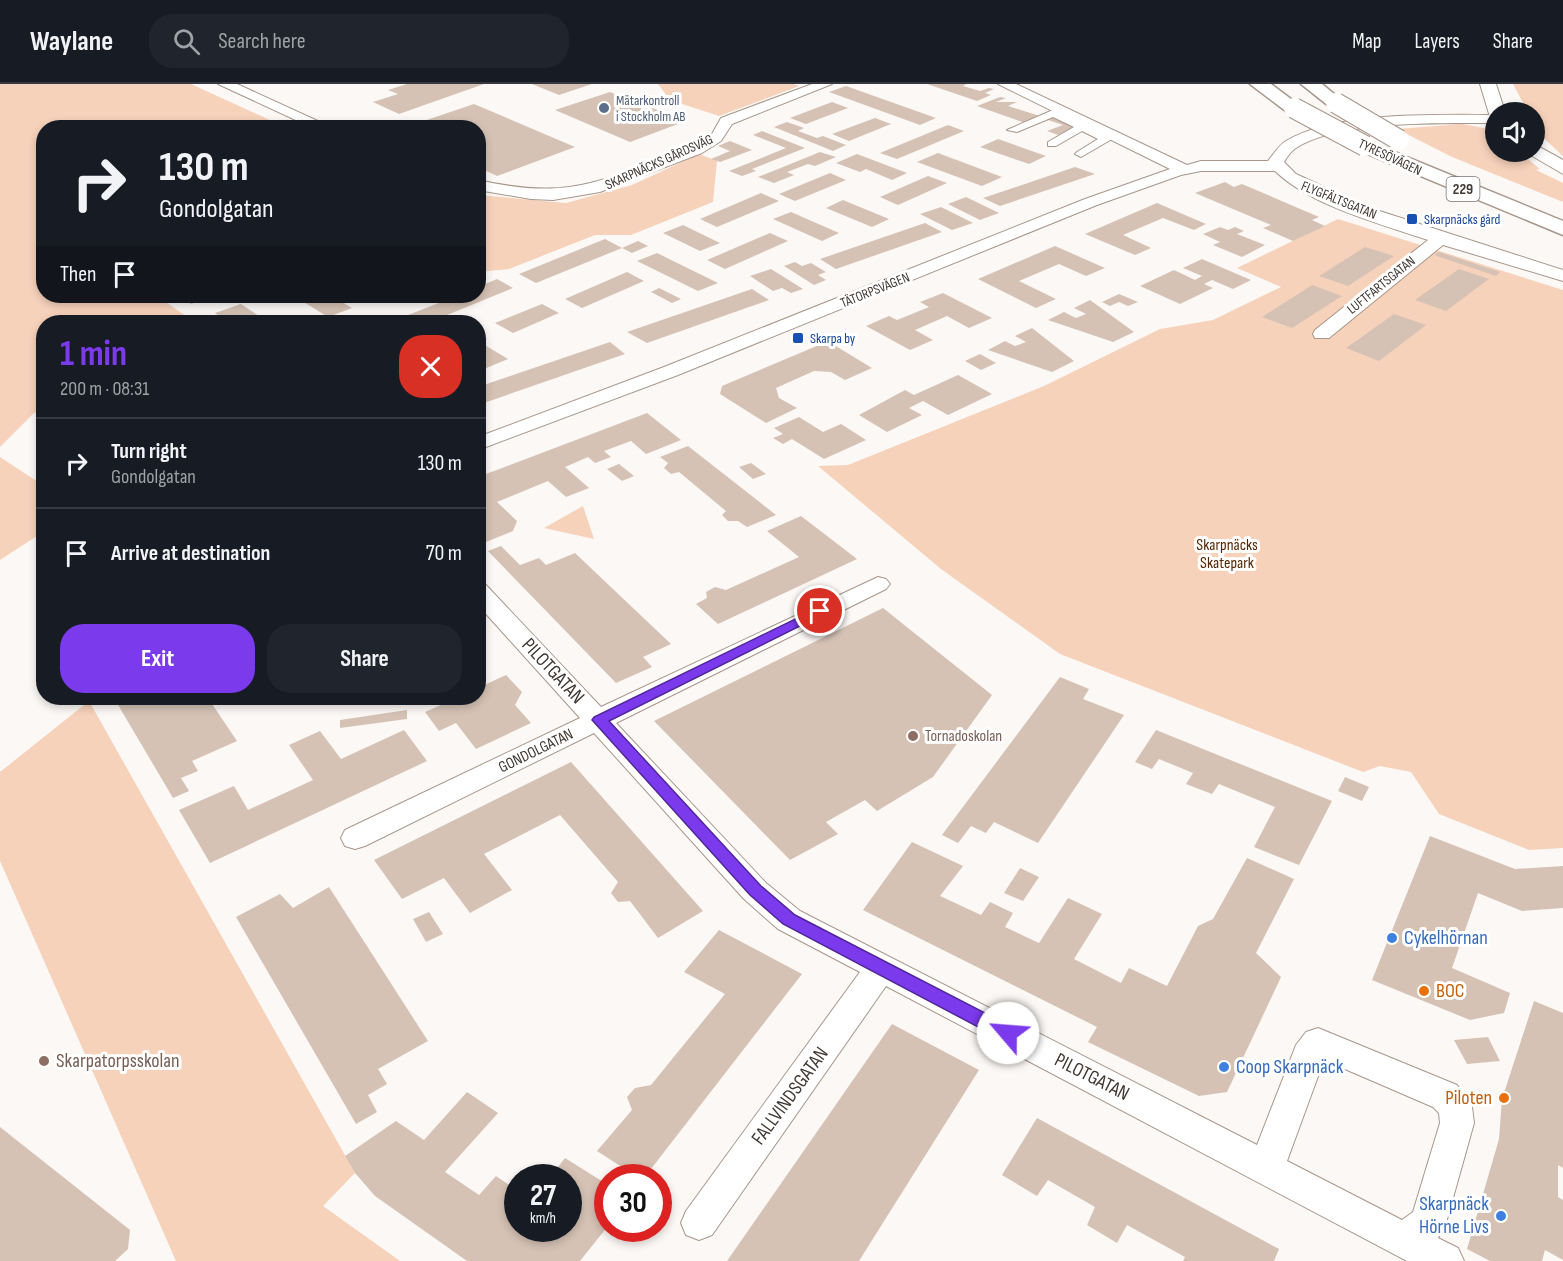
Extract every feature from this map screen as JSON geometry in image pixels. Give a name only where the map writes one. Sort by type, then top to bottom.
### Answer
[{"type":"highway","name":"TYRESÖVÄGEN","points":[[1259,84],[1294,108],[1365,146],[1563,229]]},
{"type":"highway","name":"TYRESÖVÄGEN","points":[[1310,84],[1336,103],[1399,140],[1457,168],[1563,211]]},
{"type":"street","points":[[225,84],[308,120]]},
{"type":"street","name":"SKARPNÄCKS GÅRDSVÄG","points":[[486,187],[514,193],[551,196],[584,193],[623,180],[716,140],[726,121],[825,84]]},
{"type":"street","points":[[1005,84],[1185,170]]},
{"type":"street","points":[[1488,84],[1493,102]]},
{"type":"street","points":[[1013,130],[1053,113],[1106,139],[1081,154]]},
{"type":"street","points":[[1277,166],[1275,162],[1291,144],[1336,128],[1445,119],[1485,119]]},
{"type":"street","points":[[1052,144],[1082,127]]},
{"type":"street","points":[[1545,156],[1563,168]]},
{"type":"street","name":"TÄTORPSVÄGEN","points":[[486,441],[671,371],[1091,202],[1185,170],[1226,164],[1277,166]]},
{"type":"street","name":"FLYGFÄLTSGATAN","points":[[1277,166],[1303,187],[1345,205],[1563,276]]},
{"type":"street","name":"LUFTFARTSGATAN","points":[[1322,333],[1441,238]]},
{"type":"street","name":"GONDOLGATAN","points":[[355,838],[878,584]]},
{"type":"street","name":"PILOTGATAN","points":[[486,599],[755,891],[789,920],[1268,1167],[1400,1250],[1445,1261]]},
{"type":"street","name":"FALLVINDSGATAN","points":[[699,1223],[881,968]]},
{"type":"street","points":[[1268,1167],[1308,1055],[1318,1042],[1444,1096],[1455,1107],[1457,1123],[1428,1223],[1400,1250]]},
{"type":"green space","points":[[0,84],[191,84],[270,120],[36,120],[36,303],[167,303],[184,315],[36,315],[36,412],[0,447]]},
{"type":"green space","points":[[658,84],[794,84],[799,86],[719,116],[670,100]]},
{"type":"green space","points":[[1513,84],[1563,84],[1563,156],[1545,139],[1545,102],[1523,102]]},
{"type":"green space","points":[[1462,124],[1485,128],[1485,162],[1531,162],[1540,169],[1536,170],[1563,183],[1563,202],[1452,157],[1397,129]]},
{"type":"green space","points":[[699,154],[717,161],[713,202],[631,235],[595,235],[509,269],[486,271],[486,196],[566,203],[632,185]]},
{"type":"green space","name":"Skarpnäcks Skatepark","points":[[1338,219],[1563,290],[1563,848],[1529,850],[1439,814],[1411,772],[1380,766],[1363,772],[1060,654],[941,569],[818,466],[848,465],[1044,386],[1160,329],[1213,320],[1281,287],[1237,268]]},
{"type":"green space","points":[[0,457],[36,481],[36,537],[0,560]]},
{"type":"green space","points":[[583,506],[594,539],[544,528]]},
{"type":"green space","points":[[84,705],[91,705],[355,1173],[323,1206],[400,1261],[176,1261],[0,861],[0,772]]},
{"type":"building","points":[[407,84],[484,84],[399,114],[373,102],[398,94],[388,90]]},
{"type":"building","points":[[532,84],[592,84],[559,95]]},
{"type":"building","points":[[927,84],[966,84],[963,86],[980,91],[994,89],[985,93],[991,95],[977,101]]},
{"type":"building","points":[[846,86],[936,118],[920,125],[829,92]]},
{"type":"building","points":[[610,92],[686,121],[630,142],[555,110]]},
{"type":"building","points":[[1000,97],[1006,98],[996,102],[1017,102],[1008,106],[1040,116],[1025,123],[977,106]]},
{"type":"building","points":[[832,102],[848,108],[806,124],[790,118]]},
{"type":"building","points":[[474,104],[575,147],[497,176],[486,171],[486,120],[427,120]]},
{"type":"building","points":[[875,118],[891,124],[849,141],[832,134]]},
{"type":"building","points":[[1052,118],[1077,126],[1058,135],[1047,131],[1063,125],[1048,120]]},
{"type":"building","points":[[787,122],[804,128],[798,131],[817,138],[823,136],[846,145],[833,151],[774,127]]},
{"type":"building","points":[[948,125],[964,131],[897,159],[880,153]]},
{"type":"building","points":[[762,131],[805,148],[752,169],[756,171],[742,176],[729,171],[786,148],[753,135]]},
{"type":"building","points":[[998,139],[1046,156],[1029,164],[980,147]]},
{"type":"building","points":[[730,141],[752,150],[720,162],[711,159],[730,151],[718,146]]},
{"type":"building","points":[[820,152],[836,157],[815,166],[808,164],[787,172],[794,175],[774,183],[758,177]]},
{"type":"building","points":[[938,153],[1002,177],[982,186],[917,162]]},
{"type":"building","points":[[857,154],[907,173],[892,180],[866,169],[860,172],[836,163]]},
{"type":"building","points":[[1075,167],[1095,174],[1000,206],[983,198]]},
{"type":"building","points":[[830,173],[846,180],[795,201],[779,194]]},
{"type":"building","points":[[928,176],[947,183],[898,205],[880,197]]},
{"type":"building","points":[[1225,182],[1234,187],[1242,184],[1319,217],[1312,220],[1325,226],[1293,241],[1263,228],[1271,225],[1195,193]]},
{"type":"building","points":[[761,193],[779,201],[717,227],[700,219]]},
{"type":"building","points":[[966,197],[999,213],[980,220],[948,204]]},
{"type":"building","points":[[843,200],[889,219],[872,227],[826,208]]},
{"type":"building","points":[[1157,203],[1206,224],[1194,230],[1163,218],[1123,235],[1151,248],[1135,255],[1085,234]]},
{"type":"building","points":[[941,207],[973,223],[952,230],[920,214]]},
{"type":"building","points":[[791,212],[839,233],[822,241],[773,219]]},
{"type":"building","points":[[925,223],[942,232],[836,269],[820,259]]},
{"type":"building","points":[[683,225],[720,243],[700,251],[663,233]]},
{"type":"building","points":[[1220,227],[1228,230],[1235,227],[1244,231],[1237,234],[1265,245],[1242,257],[1213,245],[1220,242],[1203,234]]},
{"type":"building","points":[[770,233],[788,241],[725,269],[707,260]]},
{"type":"building","points":[[605,239],[622,248],[536,283],[519,274]]},
{"type":"building","points":[[638,241],[648,246],[632,253],[622,248]]},
{"type":"building","points":[[1055,246],[1105,268],[1086,276],[1059,264],[1019,281],[1056,299],[1036,308],[978,279]]},
{"type":"building","points":[[1365,247],[1394,256],[1348,286],[1319,276]]},
{"type":"building","points":[[1439,252],[1500,272],[1496,276],[1434,255]]},
{"type":"building","points":[[657,253],[718,283],[698,291],[637,261]]},
{"type":"building","points":[[1202,259],[1251,280],[1233,289],[1212,280],[1204,284],[1213,288],[1180,304],[1140,286],[1174,270],[1195,280],[1202,276],[1183,268]]},
{"type":"building","points":[[795,262],[802,266],[811,263],[826,272],[818,275],[826,280],[814,285],[784,266]]},
{"type":"building","points":[[771,269],[803,289],[791,293],[782,288],[773,291],[750,276]]},
{"type":"building","points":[[1459,269],[1489,279],[1446,311],[1415,300]]},
{"type":"building","points":[[627,272],[644,281],[582,308],[565,299]]},
{"type":"building","points":[[497,279],[513,288],[486,299],[486,284]]},
{"type":"building","points":[[1312,285],[1342,296],[1292,328],[1262,317]]},
{"type":"building","points":[[659,288],[681,299],[672,303],[651,292]]},
{"type":"building","points":[[752,289],[769,300],[647,343],[627,332]]},
{"type":"building","points":[[943,293],[992,318],[969,328],[947,316],[915,330],[933,340],[910,350],[866,326],[889,316],[897,320],[929,307],[920,302]]},
{"type":"building","points":[[1119,294],[1138,302],[1128,306],[1119,302],[1110,306],[1102,302]]},
{"type":"building","points":[[1090,300],[1134,332],[1113,342],[1048,320],[1064,312],[1076,318],[1086,314],[1074,308]]},
{"type":"building","points":[[305,303],[344,303],[352,308],[333,315],[325,315]]},
{"type":"building","points":[[439,303],[476,303],[447,315],[408,315]]},
{"type":"building","points":[[241,304],[258,315],[218,315],[215,313]]},
{"type":"building","points":[[542,304],[559,313],[513,333],[495,323]]},
{"type":"building","points":[[1394,314],[1426,325],[1379,361],[1346,348]]},
{"type":"building","points":[[1032,328],[1074,361],[1052,372],[988,350],[1005,341],[1015,346],[1026,342],[1015,336]]},
{"type":"building","points":[[610,342],[625,354],[486,402],[486,384]]},
{"type":"building","points":[[819,345],[834,345],[872,368],[845,380],[831,372],[814,371],[776,388],[779,398],[797,408],[766,423],[720,394],[722,386]]},
{"type":"building","points":[[486,346],[508,359],[486,368]]},
{"type":"building","points":[[980,354],[996,363],[981,370],[965,361]]},
{"type":"building","points":[[958,375],[992,394],[948,415],[923,401],[909,408],[922,415],[887,432],[859,415],[905,390],[914,395]]},
{"type":"building","points":[[647,413],[681,440],[646,454],[631,441],[604,451],[611,457],[595,463],[588,457],[565,467],[589,488],[566,497],[548,481],[497,502],[517,521],[513,531],[486,542],[486,474]]},
{"type":"building","points":[[799,417],[823,432],[841,424],[866,440],[824,459],[792,439],[783,444],[773,438],[783,434],[774,428]]},
{"type":"building","points":[[688,446],[776,515],[747,527],[738,521],[728,521],[722,515],[726,511],[679,472],[671,474],[664,468],[668,463],[660,457]]},
{"type":"building","points":[[751,463],[766,474],[753,479],[739,467]]},
{"type":"building","points":[[619,464],[634,476],[622,481],[607,469]]},
{"type":"building","points":[[801,516],[857,559],[718,624],[696,604],[707,598],[706,592],[715,587],[726,590],[799,557],[767,531]]},
{"type":"building","points":[[501,546],[520,565],[539,558],[546,565],[575,553],[671,644],[643,657],[652,667],[616,683],[488,551]]},
{"type":"building","points":[[883,608],[992,695],[933,777],[877,811],[865,800],[826,822],[838,834],[790,860],[654,721]]},
{"type":"building","points":[[506,675],[522,692],[515,705],[531,723],[476,749],[456,723],[439,731],[425,712],[441,705],[486,705],[486,684]]},
{"type":"building","points":[[1060,677],[1089,689],[1083,699],[1124,715],[1038,843],[994,822],[986,833],[971,826],[958,843],[942,835]]},
{"type":"building","points":[[118,705],[213,705],[237,741],[192,761],[198,771],[181,778],[189,791],[173,798]]},
{"type":"building","points":[[407,710],[407,719],[340,728],[340,720]]},
{"type":"building","points":[[404,730],[427,761],[210,863],[179,810],[234,786],[248,810],[313,780],[289,745],[320,731],[341,759]]},
{"type":"building","points":[[1156,730],[1332,801],[1299,865],[1254,847],[1275,807],[1219,784],[1212,794],[1186,784],[1193,773],[1159,759],[1152,769],[1135,762]]},
{"type":"building","points":[[571,762],[703,911],[658,938],[630,901],[618,902],[611,893],[618,882],[560,815],[484,854],[512,890],[470,913],[444,878],[402,899],[374,860]]},
{"type":"building","points":[[1345,777],[1369,787],[1362,801],[1338,791]]},
{"type":"building","points":[[1430,836],[1515,869],[1563,866],[1563,908],[1522,911],[1478,893],[1452,968],[1510,993],[1504,1013],[1470,1020],[1372,980]]},
{"type":"building","points":[[912,842],[963,866],[940,896],[981,915],[990,902],[1013,913],[1005,927],[1039,943],[1068,898],[1102,914],[1074,959],[1121,983],[1129,968],[1167,986],[1198,926],[1213,919],[1247,858],[1294,879],[1256,953],[1281,977],[1227,1092],[1199,1096],[1088,1042],[1097,1027],[863,910]]},
{"type":"building","points":[[1020,868],[1039,877],[1023,901],[1004,893]]},
{"type":"building","points":[[329,887],[428,1041],[378,1069],[387,1084],[368,1095],[377,1112],[356,1124],[236,917],[280,894],[293,908]]},
{"type":"building","points":[[429,912],[443,934],[426,942],[413,919]]},
{"type":"building","points":[[719,930],[802,974],[655,1164],[617,1164],[597,1151],[632,1110],[627,1097],[635,1088],[651,1085],[725,994],[684,972]]},
{"type":"building","points":[[1534,1001],[1563,1013],[1563,1168],[1558,1165],[1558,1197],[1563,1200],[1563,1260],[1545,1250],[1542,1261],[1490,1261],[1467,1249],[1499,1139],[1502,1099]]},
{"type":"building","points":[[892,1024],[979,1070],[859,1261],[727,1261]]},
{"type":"building","points":[[1488,1037],[1500,1061],[1467,1064],[1454,1040]]},
{"type":"building","points":[[467,1092],[498,1113],[445,1172],[479,1195],[496,1176],[504,1181],[504,1242],[582,1242],[582,1169],[594,1176],[595,1242],[580,1261],[467,1261],[375,1196],[355,1173],[345,1156],[396,1121],[424,1140]]},
{"type":"building","points":[[1037,1118],[1279,1249],[1274,1261],[1183,1261],[1185,1257],[1127,1225],[1117,1243],[1087,1225],[1095,1207],[1048,1180],[1037,1196],[1002,1175]]},
{"type":"building","points":[[0,1127],[130,1230],[128,1249],[115,1261],[0,1261]]},
{"type":"building","points":[[565,1158],[575,1164],[560,1164]]},
{"type":"place","name":"Mätarkontroll i Stockholm AB","points":[[604,108]]},
{"type":"place","name":"Skarpnäcks gård","points":[[1412,219]]},
{"type":"place","name":"Skarpa by","points":[[798,338]]},
{"type":"place","name":"Tornadoskolan","points":[[913,736]]},
{"type":"place","name":"Cykelhörnan","points":[[1392,938]]},
{"type":"place","name":"BOC","points":[[1424,991]]},
{"type":"place","name":"Skarpatorpsskolan","points":[[44,1061]]},
{"type":"place","name":"Coop Skarpnäck","points":[[1224,1067]]},
{"type":"place","name":"Piloten","points":[[1504,1098]]},
{"type":"place","name":"Skarpnäck Hörne Livs","points":[[1501,1216]]},
{"type":"route","points":[[820,611],[599,720],[755,891],[789,920],[1008,1033]]}]
